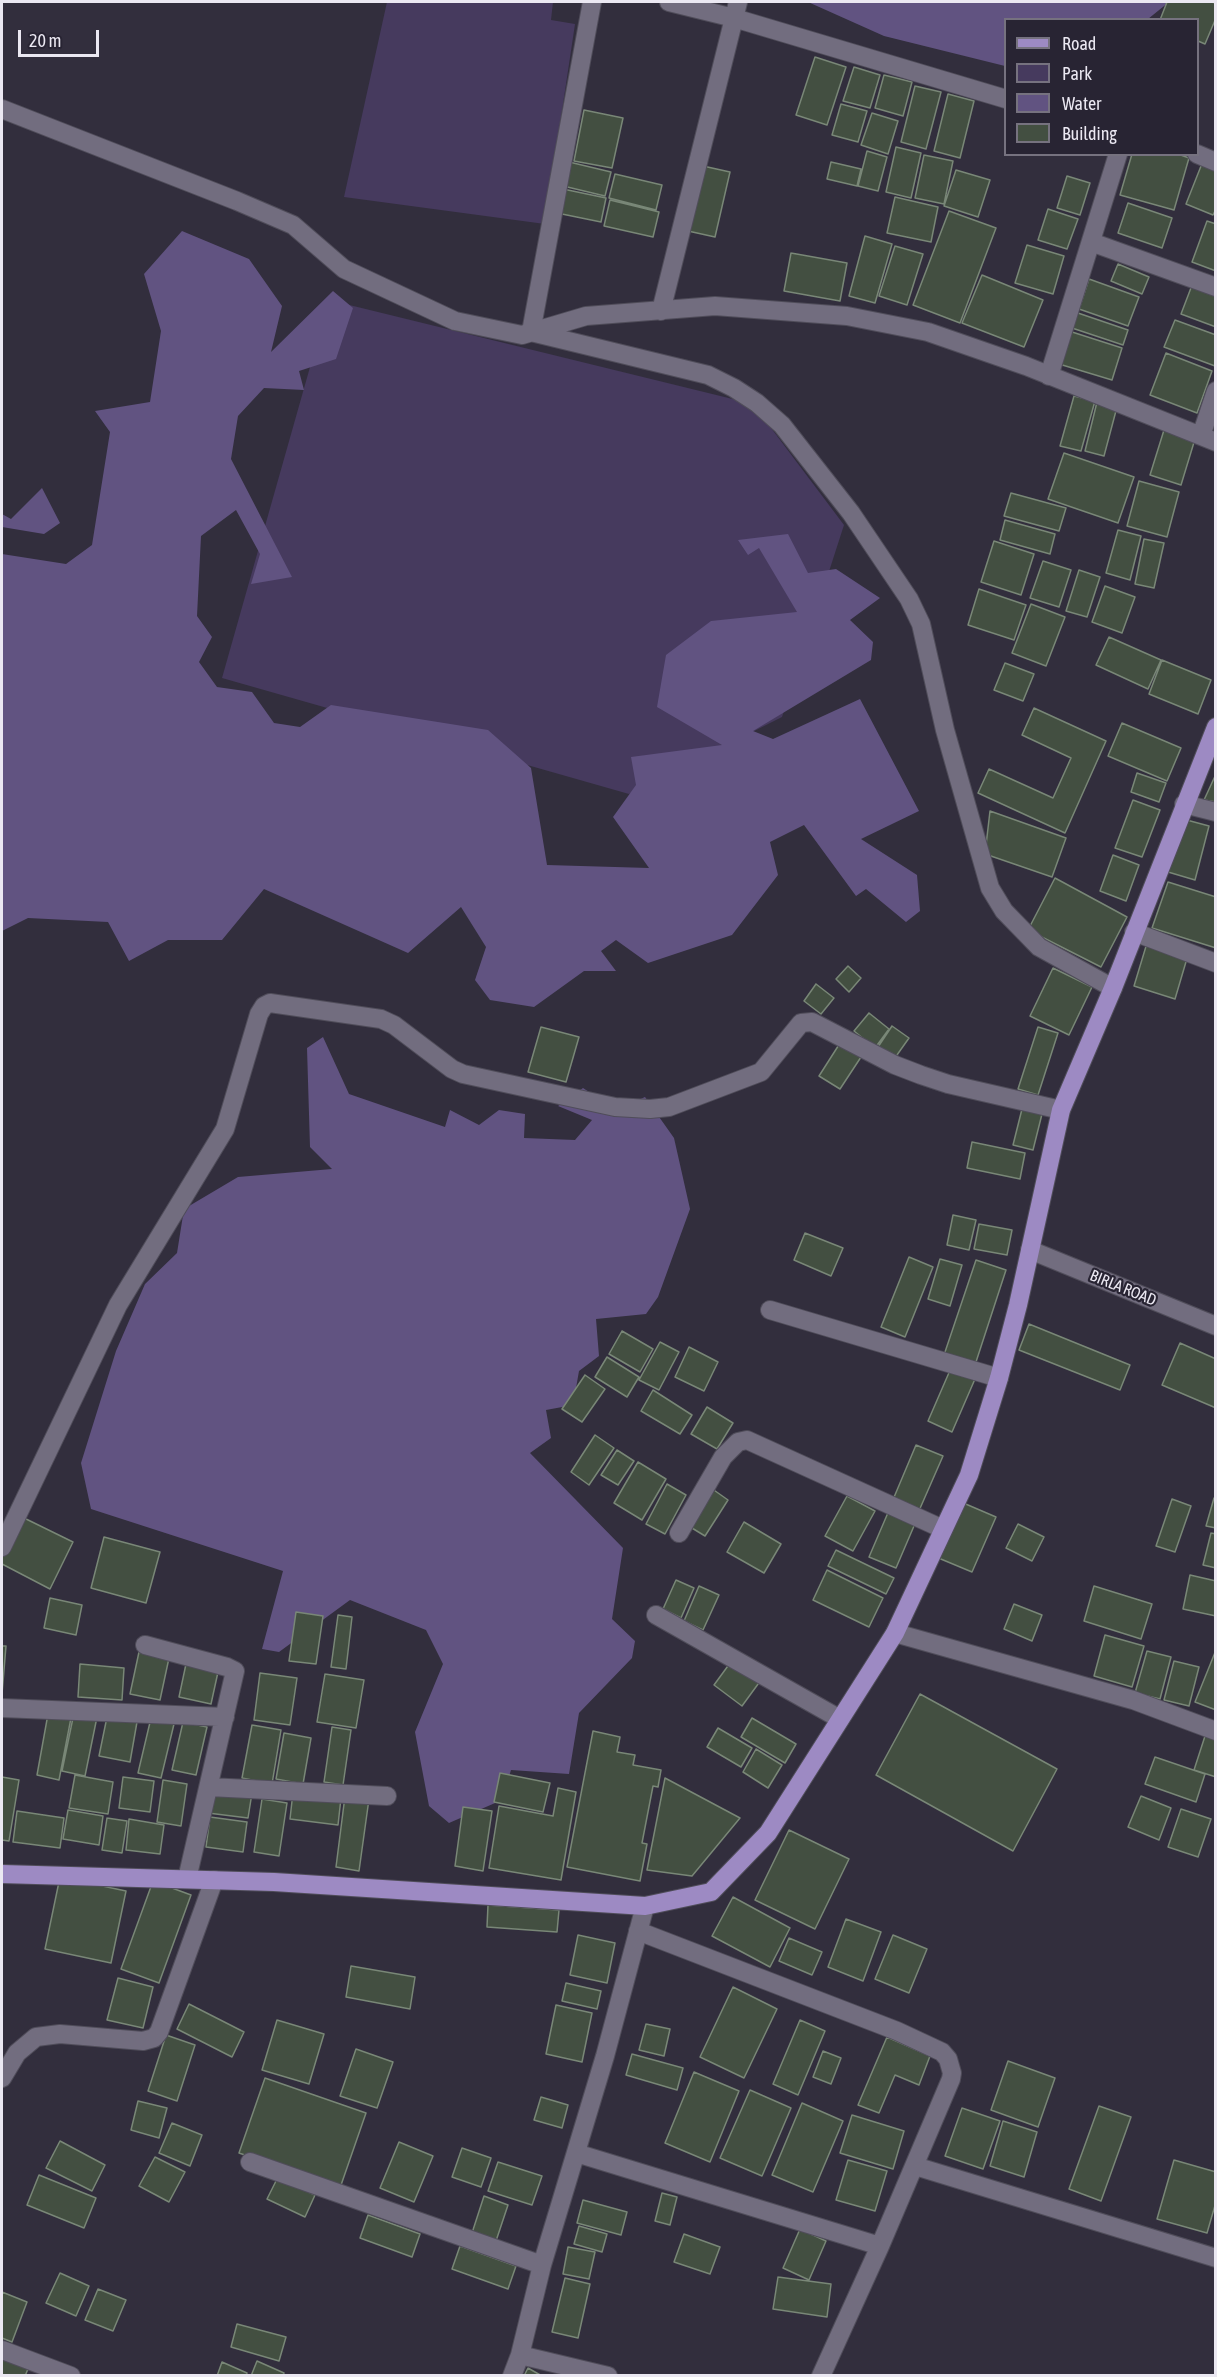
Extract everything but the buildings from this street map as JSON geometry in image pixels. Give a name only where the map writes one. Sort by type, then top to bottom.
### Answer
[{"type":"main road","points":[[2,1874],[274,1882],[645,1906],[711,1892],[768,1833],[895,1633],[969,1475],[999,1378],[1061,1110],[1113,988],[1215,728]]},
{"type":"street","points":[[526,333],[592,2]]},
{"type":"street","points":[[669,2],[736,10],[1004,99]]},
{"type":"street","points":[[661,311],[736,10]]},
{"type":"street","points":[[2,109],[293,225],[344,269],[455,321],[526,333],[708,375],[734,388],[757,404],[782,425],[851,513],[909,599],[921,624],[945,730],[990,888],[1004,911],[1039,947],[1113,988]]},
{"type":"street","points":[[1199,155],[1215,162]]},
{"type":"street","points":[[1049,376],[1117,156]]},
{"type":"street","points":[[1091,242],[1215,287]]},
{"type":"street","points":[[526,333],[586,316],[715,306],[847,316],[928,332],[1049,376],[1208,439],[1215,391]]},
{"type":"street","points":[[1184,804],[1215,812]]},
{"type":"street","points":[[1134,932],[1215,963]]},
{"type":"street","points":[[2,1547],[118,1305],[225,1129],[259,1014],[264,1006],[270,1003],[381,1019],[394,1025],[452,1069],[463,1074],[615,1107],[650,1109],[669,1107],[761,1071],[801,1023],[812,1022],[895,1065],[921,1075],[948,1084],[1061,1110]]},
{"type":"street","name":"BIRLA ROAD","points":[[1030,1250],[1215,1326]]},
{"type":"street","points":[[770,1310],[999,1378]]},
{"type":"street","points":[[679,1533],[723,1457],[738,1442],[747,1440],[943,1529]]},
{"type":"street","points":[[656,1615],[840,1719]]},
{"type":"street","points":[[895,1633],[1133,1700],[1215,1731]]},
{"type":"street","points":[[145,1645],[233,1669],[235,1674],[187,1879]]},
{"type":"street","points":[[2,1708],[225,1717]]},
{"type":"street","points":[[208,1787],[387,1796]]},
{"type":"street","points":[[2,2078],[17,2053],[36,2037],[60,2034],[143,2041],[154,2038],[159,2032],[214,1880]]},
{"type":"street","points":[[512,2376],[520,2355],[542,2265],[605,2056],[645,1906]]},
{"type":"street","points":[[638,1931],[897,2031],[942,2052],[951,2067],[951,2079],[915,2166],[821,2376]]},
{"type":"street","points":[[576,2153],[880,2246]]},
{"type":"street","points":[[250,2162],[542,2265]]},
{"type":"street","points":[[915,2166],[1215,2258]]},
{"type":"street","points":[[2,2350],[71,2376]]},
{"type":"street","points":[[520,2355],[609,2376]]},
{"type":"green space","points":[[387,2],[553,2],[551,20],[575,24],[545,224],[344,197]]},
{"type":"green space","points":[[329,300],[753,404],[844,525],[782,717],[629,794],[222,678]]},
{"type":"water","points":[[808,2],[1169,2],[1149,18],[1004,18],[1004,66],[884,36]]},
{"type":"water","points":[[182,231],[249,259],[282,306],[271,352],[333,291],[353,308],[336,359],[299,371],[304,390],[264,388],[238,416],[231,459],[292,577],[251,584],[260,554],[236,510],[201,536],[197,616],[212,637],[199,662],[217,687],[252,692],[274,723],[300,727],[331,705],[488,730],[531,768],[547,865],[649,868],[613,817],[636,785],[631,757],[722,745],[657,707],[666,655],[711,621],[797,612],[759,548],[748,555],[738,540],[788,534],[808,573],[836,569],[880,598],[850,620],[873,642],[871,660],[753,731],[773,739],[860,699],[919,811],[861,839],[917,875],[920,911],[906,922],[866,889],[856,896],[804,825],[770,842],[778,875],[732,935],[648,963],[616,940],[601,951],[616,971],[584,971],[534,1007],[490,1000],[475,980],[486,947],[461,907],[408,953],[264,889],[222,940],[168,940],[129,961],[108,922],[28,918],[2,931],[2,554],[66,564],[92,545],[110,432],[95,411],[150,402],[161,331],[144,274]]},
{"type":"water","points":[[42,488],[60,523],[44,534],[2,527],[2,514],[11,519]]},
{"type":"water","points":[[323,1037],[349,1094],[445,1127],[450,1110],[479,1125],[499,1110],[525,1114],[524,1138],[575,1140],[592,1120],[558,1106],[583,1088],[616,1110],[645,1097],[674,1138],[690,1209],[658,1297],[646,1314],[596,1319],[599,1356],[579,1371],[573,1405],[546,1410],[551,1438],[530,1453],[623,1548],[612,1619],[635,1641],[632,1658],[579,1713],[569,1774],[511,1770],[502,1800],[449,1823],[429,1806],[415,1732],[443,1664],[426,1630],[350,1600],[279,1652],[262,1649],[283,1571],[91,1509],[81,1463],[116,1351],[145,1284],[177,1253],[184,1209],[238,1177],[332,1169],[310,1147],[307,1048]]}]
